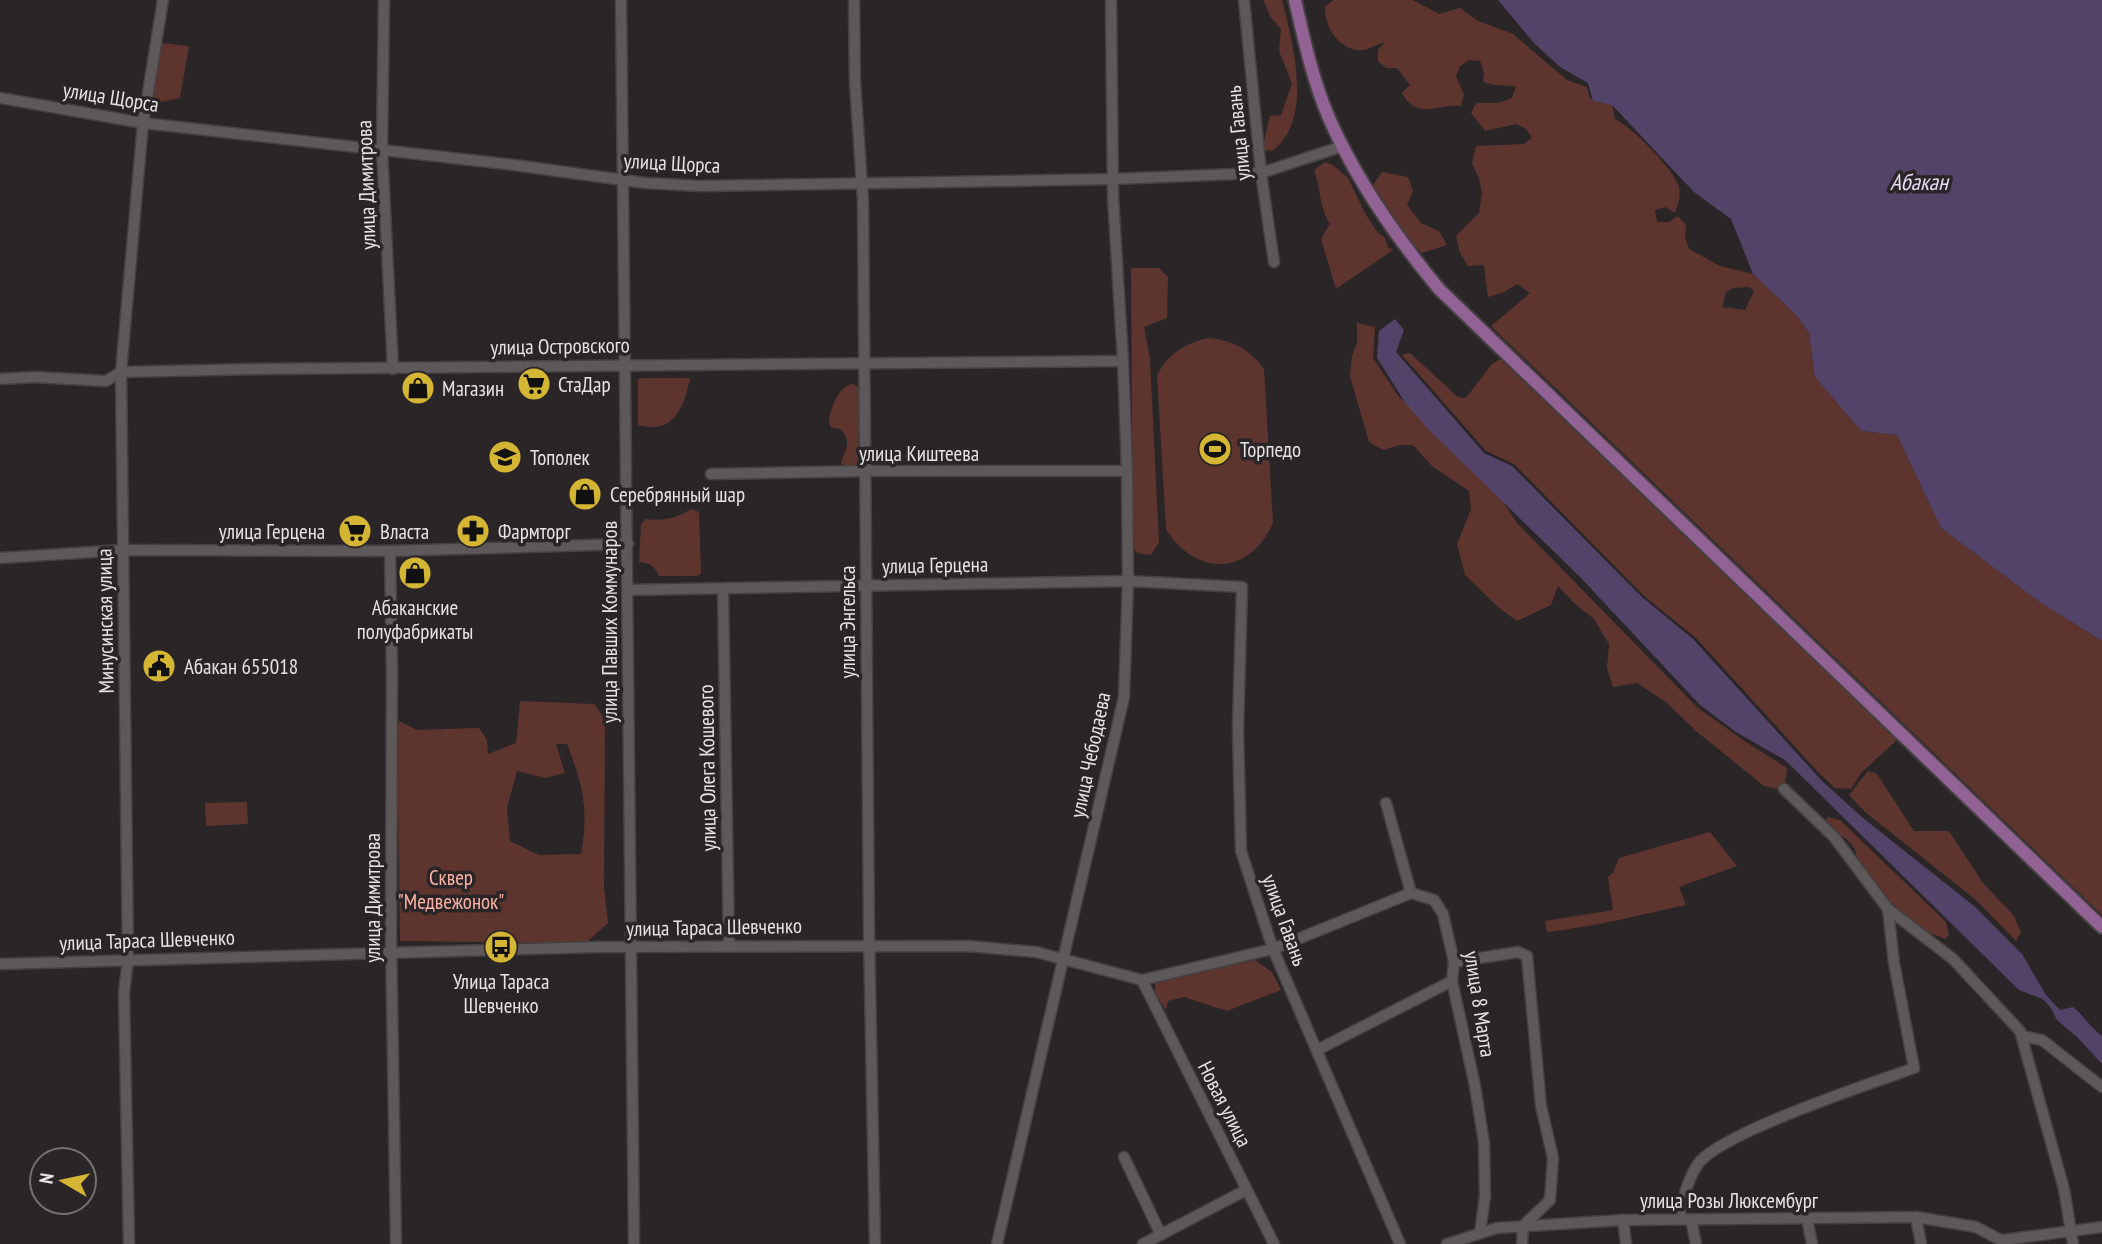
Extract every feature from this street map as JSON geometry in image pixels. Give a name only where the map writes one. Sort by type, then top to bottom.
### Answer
[{"type":"main road","points":[[1294,0],[1315,82],[1329,119],[1397,238],[1439,289],[2102,927]]},
{"type":"street","name":"Минусинская улица","points":[[129,1244],[124,993],[128,960],[121,372],[143,123],[163,0]]},
{"type":"street","name":"улица Димитрова","points":[[384,0],[382,150],[393,369]]},
{"type":"street","name":"улица Павших Коммунаров","points":[[621,0],[634,1244]]},
{"type":"street","name":"улица Энгельса","points":[[854,0],[855,83],[863,184],[865,585],[875,1244]]},
{"type":"street","name":"улица Чебодаева","points":[[998,1244],[1124,697],[1128,582],[1126,471],[1123,361],[1113,197],[1111,0]]},
{"type":"street","name":"улица Гавань","points":[[1244,0],[1261,173],[1274,262]]},
{"type":"street","name":"улица Щорса","points":[[0,98],[143,123],[624,181],[701,186],[1114,179],[1261,173],[1343,146]]},
{"type":"street","name":"улица Островского","points":[[0,380],[34,377],[106,381],[121,372],[626,364],[1123,361]]},
{"type":"street","name":"улица Киштеева","points":[[711,474],[1126,471]]},
{"type":"street","name":"улица Герцена","points":[[0,558],[124,550],[390,551],[628,544]]},
{"type":"street","name":"улица Димитрова","points":[[390,551],[391,954],[396,1244]]},
{"type":"street","name":"улица Герцена","points":[[628,590],[1128,582],[1242,587]]},
{"type":"street","name":"улица Гавань","points":[[1242,587],[1238,729],[1241,851],[1273,949],[1400,1244]]},
{"type":"street","name":"улица Олега Кошевого","points":[[723,589],[729,946]]},
{"type":"street","points":[[1784,789],[1834,837],[1888,909],[1953,959],[2022,1036],[2064,1189],[2073,1244]]},
{"type":"street","points":[[1386,803],[1410,892]]},
{"type":"street","name":"улица Тараса Шевченко","points":[[0,964],[631,947],[871,944],[968,946],[1036,952],[1142,980],[1273,949],[1410,892]]},
{"type":"street","name":"улица 8 Марта","points":[[1410,892],[1434,900],[1443,914],[1454,962],[1452,981],[1475,1086],[1484,1143],[1485,1196],[1480,1233]]},
{"type":"street","points":[[1678,1219],[1688,1184],[1699,1163],[1716,1148],[1763,1125],[1914,1068],[1894,963],[1888,909]]},
{"type":"street","points":[[1454,962],[1518,953],[1527,956],[1541,1106],[1553,1158],[1550,1200],[1523,1226],[1522,1244]]},
{"type":"street","name":"Новая улица","points":[[1142,980],[1274,1244]]},
{"type":"street","points":[[1317,1050],[1452,981]]},
{"type":"street","points":[[2022,1036],[2042,1040],[2102,1087]]},
{"type":"street","points":[[1124,1157],[1161,1235]]},
{"type":"street","points":[[1143,1244],[1246,1190]]},
{"type":"street","points":[[1916,1217],[1922,1244]]},
{"type":"street","name":"улица Розы Люксембург","points":[[1447,1244],[1480,1233],[1523,1226],[1623,1220],[1916,1217],[1976,1227],[2006,1242]]},
{"type":"street","points":[[1692,1219],[1696,1244]]},
{"type":"street","points":[[1807,1219],[1812,1244]]},
{"type":"street","points":[[1623,1220],[1626,1244]]},
{"type":"street","points":[[2006,1242],[2102,1227]]},
{"type":"green space","points":[[1263,0],[1282,0],[1297,80],[1293,121],[1285,138],[1272,151],[1262,150],[1270,116],[1281,115],[1292,84],[1279,51],[1281,29],[1271,18]]},
{"type":"green space","points":[[1333,0],[1413,0],[1439,14],[1460,8],[1478,21],[1513,34],[1567,80],[1587,87],[1595,102],[1612,104],[1615,119],[1652,149],[1676,179],[1679,197],[1675,213],[1665,207],[1655,210],[1657,222],[1669,222],[1678,216],[1686,225],[1685,237],[1689,249],[1720,266],[1753,274],[1797,316],[1809,333],[1815,377],[1861,431],[1897,435],[1941,528],[2038,601],[2102,641],[2102,915],[1491,326],[1530,293],[1517,284],[1488,297],[1484,265],[1468,266],[1460,253],[1456,236],[1479,213],[1482,193],[1472,163],[1476,146],[1524,144],[1532,138],[1526,129],[1516,124],[1485,131],[1471,113],[1476,103],[1499,103],[1512,98],[1516,86],[1483,82],[1484,72],[1480,61],[1469,60],[1460,66],[1456,76],[1464,95],[1461,106],[1428,109],[1414,107],[1402,93],[1410,85],[1397,68],[1386,68],[1378,61],[1378,50],[1385,42],[1363,50],[1347,47],[1331,30],[1325,7]],"holes":[[[1749,287],[1754,291],[1745,310],[1722,307],[1726,292],[1733,288]]]},
{"type":"green space","points":[[161,43],[189,46],[180,98],[151,104]]},
{"type":"green space","points":[[1325,162],[1333,165],[1348,178],[1366,215],[1379,234],[1384,236],[1388,247],[1393,250],[1336,289],[1321,239],[1330,224],[1314,170]]},
{"type":"green space","points":[[1382,172],[1408,177],[1413,191],[1407,205],[1421,223],[1439,231],[1447,245],[1422,253],[1402,234],[1373,185]]},
{"type":"green space","points":[[1131,268],[1159,268],[1168,277],[1167,318],[1144,327],[1150,359],[1159,542],[1151,555],[1138,553],[1133,548]]},
{"type":"green space","points":[[1357,323],[1375,327],[1373,358],[1399,397],[1489,481],[1517,523],[1698,708],[1787,768],[1785,785],[1778,789],[1764,786],[1696,731],[1666,702],[1637,683],[1613,687],[1607,668],[1609,644],[1594,619],[1558,586],[1551,605],[1517,621],[1499,608],[1465,575],[1457,544],[1471,509],[1469,491],[1432,466],[1413,445],[1400,445],[1383,450],[1369,442],[1350,376],[1352,356],[1357,343]]},
{"type":"green space","name":"Торпедо","points":[[1208,338],[1240,347],[1264,369],[1273,523],[1251,553],[1237,561],[1222,564],[1192,556],[1178,545],[1166,529],[1157,375],[1178,350]]},
{"type":"green space","points":[[1410,353],[1458,397],[1466,398],[1491,365],[1500,359],[1897,740],[1861,773],[1851,789],[1835,788],[1696,638],[1644,596],[1514,464],[1486,451],[1402,355]]},
{"type":"green space","points":[[690,378],[680,408],[669,422],[650,427],[638,425],[638,379]]},
{"type":"green space","points":[[852,384],[860,387],[858,466],[850,469],[841,463],[847,446],[846,438],[840,429],[832,428],[829,423],[836,399],[843,389]]},
{"type":"green space","points":[[691,509],[699,512],[701,573],[697,576],[659,576],[652,566],[639,562],[641,524],[646,519],[669,518]]},
{"type":"green space","name":"Сквер \"Медвежонок\"","points":[[520,701],[594,704],[605,719],[604,887],[608,923],[586,943],[400,941],[399,721],[417,730],[479,728],[487,740],[488,754],[516,743]],"holes":[[[556,744],[567,744],[583,798],[581,854],[539,855],[510,841],[507,808],[517,771],[545,778],[565,773]]]},
{"type":"green space","points":[[1868,771],[1877,774],[1914,831],[1949,831],[1983,883],[2014,916],[2021,932],[2016,941],[1976,900],[1865,812],[1849,795]]},
{"type":"green space","points":[[247,802],[248,824],[206,826],[205,803]]},
{"type":"green space","points":[[1828,817],[1840,820],[1946,922],[1949,935],[1945,939],[1919,926],[1885,896],[1857,861],[1852,845],[1827,829],[1824,822]]},
{"type":"green space","points":[[1710,832],[1737,866],[1679,887],[1686,905],[1547,932],[1545,921],[1613,910],[1608,877],[1613,873],[1619,858]]},
{"type":"green space","points":[[1255,960],[1272,972],[1281,990],[1227,1011],[1184,997],[1168,1001],[1166,1010],[1155,993],[1155,983]]},
{"type":"water","name":"Абакан","points":[[1498,0],[2102,0],[2102,641],[2038,601],[1941,528],[1897,435],[1861,431],[1815,377],[1809,333],[1797,316],[1753,274],[1731,219],[1694,192],[1612,105],[1593,101],[1588,83],[1560,67],[1534,43]]},
{"type":"water","points":[[1395,319],[1404,330],[1396,352],[1484,453],[1512,466],[1642,597],[1693,639],[1822,781],[1863,818],[1974,906],[2022,954],[2046,995],[2060,1010],[2073,1007],[2102,1036],[2102,1064],[2057,1020],[2043,999],[2019,990],[1785,760],[1736,732],[1700,705],[1580,577],[1428,429],[1406,404],[1377,358],[1379,331]]},
{"type":"place","name":"СтаДар","points":[[534,384]]},
{"type":"place","name":"Магазин","points":[[418,388]]},
{"type":"place","name":"Торпедо","points":[[1215,449]]},
{"type":"place","name":"Тополек","points":[[505,457]]},
{"type":"place","name":"Серебрянный шар","points":[[585,494]]},
{"type":"place","name":"Власта","points":[[355,531]]},
{"type":"place","name":"Фармторг","points":[[473,531]]},
{"type":"place","name":"Абаканские полуфабрикаты","points":[[415,573]]},
{"type":"place","name":"Абакан 655018","points":[[159,666]]},
{"type":"place","name":"Улица Тараса Шевченко","points":[[501,947]]}]
